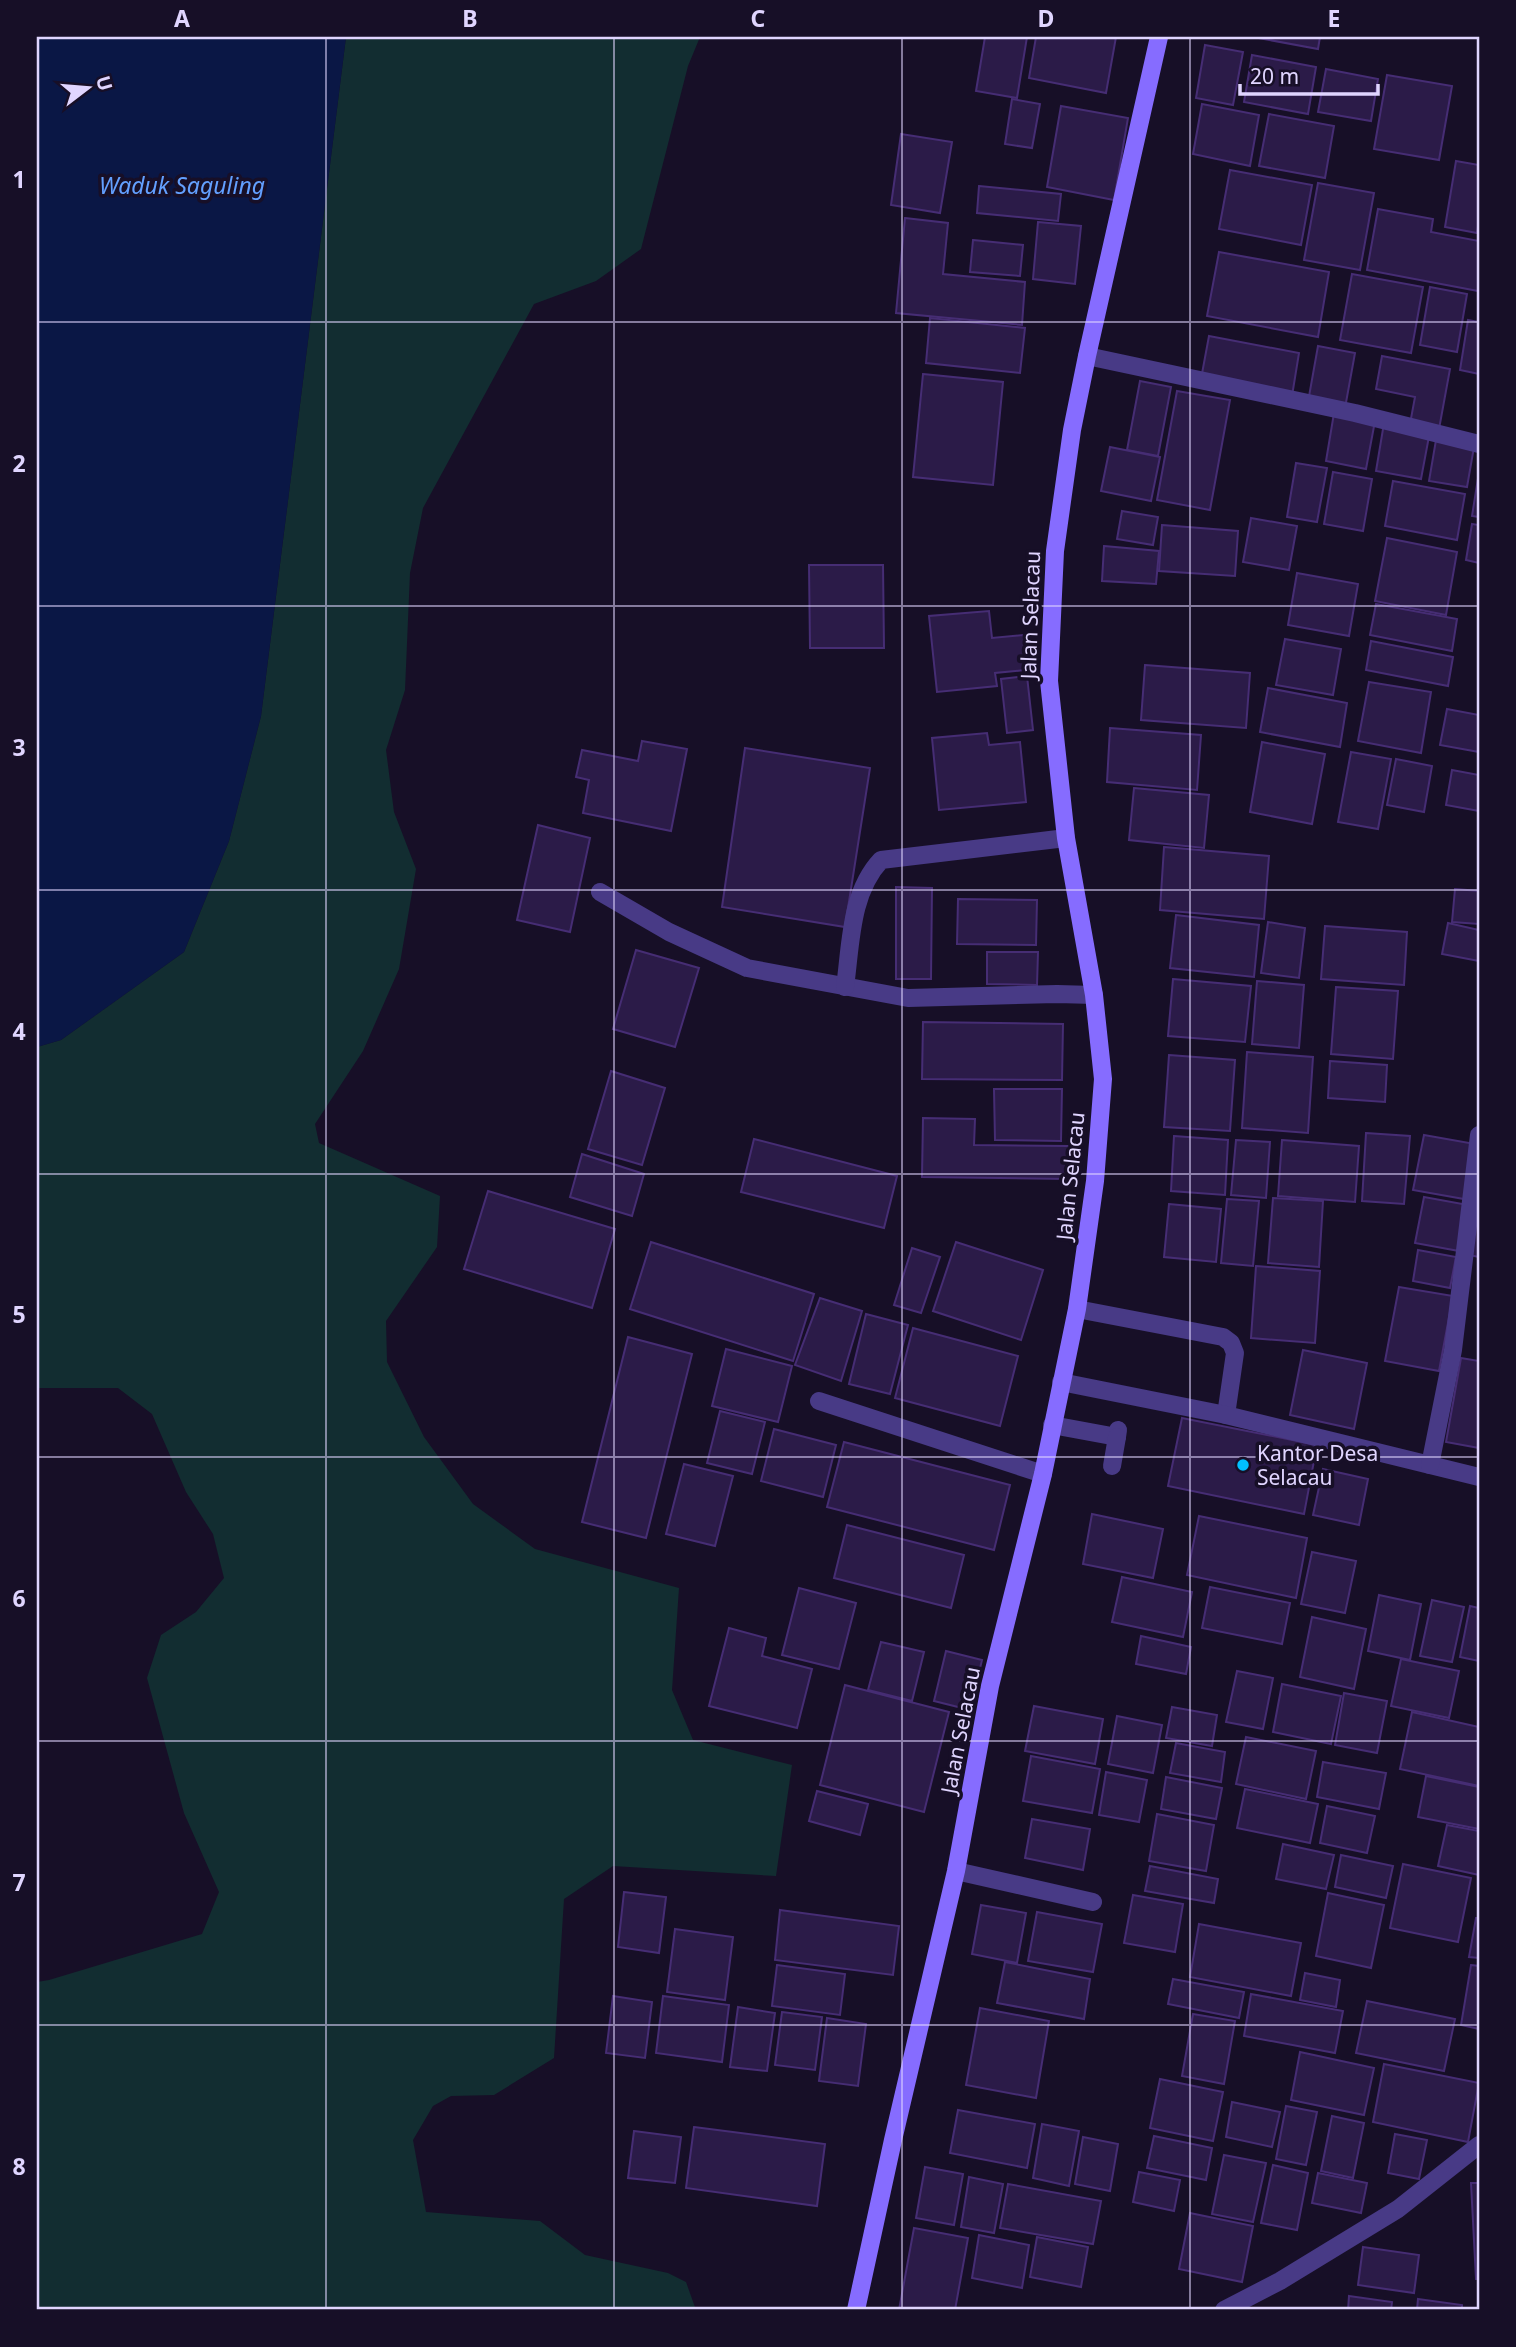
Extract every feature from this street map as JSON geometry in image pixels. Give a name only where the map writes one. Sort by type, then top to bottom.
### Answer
[{"type":"street","name":"Jalan Selacau","points":[[856,2310],[956,1871],[990,1686],[1043,1474],[1077,1309],[1095,1181],[1103,1079],[1094,995],[1066,838],[1049,681],[1055,551],[1072,430],[1159,37]]},
{"type":"street","points":[[1087,356],[1355,413],[1479,444]]},
{"type":"street","points":[[845,987],[858,896],[869,873],[881,860],[1066,838]]},
{"type":"street","points":[[600,892],[669,932],[747,968],[908,998],[1094,995]]},
{"type":"street","points":[[1430,1465],[1453,1350],[1479,1135]]},
{"type":"street","points":[[1077,1309],[1223,1337],[1231,1343],[1235,1353],[1226,1415]]},
{"type":"street","points":[[1061,1382],[1226,1415],[1479,1477]]},
{"type":"street","points":[[819,1401],[1043,1474]]},
{"type":"street","points":[[1052,1426],[1117,1433],[1112,1466]]},
{"type":"street","points":[[956,1871],[1093,1902]]},
{"type":"street","points":[[1224,2310],[1280,2281],[1398,2209],[1479,2145]]},
{"type":"green space","points":[[346,37],[700,37],[688,66],[641,249],[596,281],[534,304],[423,508],[410,573],[405,690],[386,750],[394,812],[416,869],[399,969],[363,1051],[315,1124],[319,1143],[440,1196],[437,1247],[386,1321],[387,1362],[424,1437],[473,1504],[535,1549],[679,1588],[672,1690],[693,1740],[792,1765],[776,1876],[613,1866],[564,1899],[554,2058],[494,2095],[451,2096],[433,2106],[413,2140],[426,2212],[540,2221],[585,2255],[668,2273],[686,2282],[696,2310],[37,2310],[37,1982],[202,1934],[219,1892],[184,1813],[147,1678],[161,1635],[196,1612],[224,1578],[213,1534],[186,1492],[152,1414],[118,1388],[37,1388],[37,1047],[61,1040],[184,952],[229,841],[261,716]]},
{"type":"water","name":"Waduk Saguling","points":[[37,37],[346,37],[261,716],[229,841],[184,952],[61,1040],[37,1047]]},
{"type":"building","points":[[985,37],[1027,37],[1017,98],[976,91]]},
{"type":"building","points":[[1036,37],[1116,37],[1106,93],[1029,78]]},
{"type":"building","points":[[1253,37],[1320,37],[1318,49]]},
{"type":"building","points":[[1205,45],[1243,52],[1233,105],[1196,98]]},
{"type":"building","points":[[1252,55],[1316,67],[1308,114],[1244,102]]},
{"type":"building","points":[[1326,69],[1378,79],[1371,121],[1318,112]]},
{"type":"building","points":[[1387,75],[1452,86],[1439,160],[1374,149]]},
{"type":"building","points":[[1012,99],[1040,104],[1032,148],[1005,144]]},
{"type":"building","points":[[1202,104],[1259,115],[1250,166],[1193,154]]},
{"type":"building","points":[[1061,106],[1128,118],[1114,200],[1047,187]]},
{"type":"building","points":[[1269,114],[1334,126],[1325,178],[1259,166]]},
{"type":"building","points":[[901,134],[952,142],[940,213],[891,205]]},
{"type":"building","points":[[1456,161],[1479,165],[1477,233],[1445,227]]},
{"type":"building","points":[[1230,170],[1312,185],[1301,245],[1219,229]]},
{"type":"building","points":[[1318,183],[1374,193],[1360,270],[1304,260]]},
{"type":"building","points":[[979,186],[1061,194],[1058,221],[977,213]]},
{"type":"building","points":[[1378,209],[1433,219],[1431,232],[1479,241],[1478,291],[1367,270]]},
{"type":"building","points":[[905,218],[948,223],[943,274],[1025,282],[1022,325],[896,313]]},
{"type":"building","points":[[1038,222],[1081,226],[1075,284],[1033,279]]},
{"type":"building","points":[[973,240],[1023,245],[1020,276],[970,272]]},
{"type":"building","points":[[1219,252],[1329,272],[1318,337],[1207,316]]},
{"type":"building","points":[[1352,274],[1423,287],[1411,353],[1340,340]]},
{"type":"building","points":[[1430,287],[1467,294],[1457,352],[1420,345]]},
{"type":"building","points":[[930,318],[1025,328],[1020,373],[926,363]]},
{"type":"building","points":[[1468,320],[1479,322],[1479,374],[1460,370]]},
{"type":"building","points":[[1209,336],[1299,353],[1292,396],[1201,379]]},
{"type":"building","points":[[1318,346],[1355,353],[1345,408],[1308,402]]},
{"type":"building","points":[[1382,356],[1450,369],[1439,429],[1410,424],[1415,397],[1376,389]]},
{"type":"building","points":[[923,374],[1003,382],[993,485],[913,477]]},
{"type":"building","points":[[1140,381],[1171,387],[1158,456],[1127,450]]},
{"type":"building","points":[[1177,391],[1230,400],[1210,510],[1157,500]]},
{"type":"building","points":[[1334,413],[1375,421],[1366,469],[1326,461]]},
{"type":"building","points":[[1384,423],[1430,431],[1421,479],[1376,471]]},
{"type":"building","points":[[1436,440],[1474,447],[1467,487],[1429,481]]},
{"type":"building","points":[[1110,447],[1160,457],[1151,501],[1101,491]]},
{"type":"building","points":[[1296,463],[1327,468],[1317,522],[1287,517]]},
{"type":"building","points":[[1333,472],[1372,479],[1363,531],[1324,524]]},
{"type":"building","points":[[1479,472],[1479,517],[1472,516]]},
{"type":"building","points":[[1393,481],[1465,494],[1457,540],[1385,526]]},
{"type":"building","points":[[1122,511],[1158,517],[1153,545],[1117,539]]},
{"type":"building","points":[[1251,518],[1297,526],[1289,570],[1243,562]]},
{"type":"building","points":[[1472,524],[1479,525],[1479,563],[1466,560]]},
{"type":"building","points":[[1162,525],[1238,531],[1235,576],[1159,571]]},
{"type":"building","points":[[1387,538],[1457,552],[1446,615],[1375,601]]},
{"type":"building","points":[[1104,546],[1159,551],[1156,584],[1102,581]]},
{"type":"building","points":[[809,565],[883,565],[884,648],[810,648]]},
{"type":"building","points":[[1297,573],[1358,584],[1349,636],[1288,625]]},
{"type":"building","points":[[1376,604],[1457,619],[1452,651],[1370,635]]},
{"type":"building","points":[[989,611],[992,638],[1023,635],[1026,670],[995,673],[997,686],[937,692],[929,616]]},
{"type":"building","points":[[1285,639],[1341,649],[1333,695],[1276,685]]},
{"type":"building","points":[[1371,641],[1453,657],[1448,686],[1366,670]]},
{"type":"building","points":[[1145,665],[1250,673],[1246,728],[1141,720]]},
{"type":"building","points":[[1027,676],[1033,730],[1007,733],[1001,679]]},
{"type":"building","points":[[1369,682],[1431,692],[1421,753],[1358,741]]},
{"type":"building","points":[[1268,688],[1347,703],[1340,747],[1260,732]]},
{"type":"building","points":[[1447,709],[1479,715],[1479,752],[1440,745]]},
{"type":"building","points":[[1110,728],[1201,735],[1197,790],[1107,782]]},
{"type":"building","points":[[987,733],[989,745],[1020,742],[1026,802],[939,810],[932,738]]},
{"type":"building","points":[[642,741],[687,749],[671,831],[583,813],[589,780],[576,777],[582,750],[638,761]]},
{"type":"building","points":[[1262,742],[1325,754],[1312,824],[1250,812]]},
{"type":"building","points":[[745,748],[870,768],[845,927],[722,907]]},
{"type":"building","points":[[1351,752],[1391,759],[1378,829],[1338,822]]},
{"type":"building","points":[[1396,759],[1432,766],[1424,812],[1387,805]]},
{"type":"building","points":[[1452,770],[1479,775],[1479,811],[1446,805]]},
{"type":"building","points":[[1134,788],[1209,795],[1204,848],[1129,840]]},
{"type":"building","points":[[538,825],[590,838],[570,932],[517,920]]},
{"type":"building","points":[[1164,847],[1269,856],[1264,919],[1160,910]]},
{"type":"building","points":[[896,887],[932,888],[931,979],[896,979]]},
{"type":"building","points":[[1455,889],[1479,891],[1479,924],[1452,922]]},
{"type":"building","points":[[958,899],[1037,900],[1036,945],[957,944]]},
{"type":"building","points":[[1176,915],[1259,925],[1254,977],[1170,968]]},
{"type":"building","points":[[1268,922],[1305,928],[1299,978],[1261,973]]},
{"type":"building","points":[[1448,923],[1479,930],[1479,961],[1442,954]]},
{"type":"building","points":[[1325,926],[1407,932],[1404,985],[1321,979]]},
{"type":"building","points":[[636,950],[699,968],[675,1047],[613,1029]]},
{"type":"building","points":[[987,952],[1038,952],[1037,985],[987,984]]},
{"type":"building","points":[[1173,979],[1251,986],[1245,1042],[1168,1036]]},
{"type":"building","points":[[1257,981],[1304,985],[1299,1048],[1252,1044]]},
{"type":"building","points":[[1336,987],[1398,991],[1393,1059],[1331,1054]]},
{"type":"building","points":[[923,1022],[1063,1024],[1062,1080],[922,1079]]},
{"type":"building","points":[[1247,1052],[1313,1057],[1308,1133],[1242,1128]]},
{"type":"building","points":[[1169,1055],[1235,1060],[1230,1131],[1164,1127]]},
{"type":"building","points":[[1330,1061],[1387,1065],[1385,1102],[1328,1098]]},
{"type":"building","points":[[611,1071],[665,1088],[642,1165],[588,1149]]},
{"type":"building","points":[[994,1089],[1062,1089],[1061,1141],[995,1140]]},
{"type":"building","points":[[923,1118],[975,1119],[974,1145],[1068,1146],[1067,1179],[922,1177]]},
{"type":"building","points":[[1366,1133],[1410,1136],[1404,1204],[1362,1201]]},
{"type":"building","points":[[1424,1135],[1475,1144],[1464,1199],[1413,1190]]},
{"type":"building","points":[[1174,1136],[1228,1140],[1225,1195],[1171,1191]]},
{"type":"building","points":[[754,1139],[897,1176],[884,1228],[741,1192]]},
{"type":"building","points":[[1236,1140],[1270,1142],[1266,1198],[1231,1195]]},
{"type":"building","points":[[1282,1140],[1359,1146],[1355,1202],[1278,1196]]},
{"type":"building","points":[[582,1154],[644,1174],[632,1216],[570,1197]]},
{"type":"building","points":[[488,1191],[615,1229],[592,1308],[464,1269]]},
{"type":"building","points":[[1424,1197],[1468,1205],[1459,1251],[1415,1243]]},
{"type":"building","points":[[1273,1198],[1323,1201],[1319,1267],[1268,1263]]},
{"type":"building","points":[[1227,1199],[1259,1201],[1253,1266],[1221,1263]]},
{"type":"building","points":[[1169,1204],[1221,1209],[1216,1262],[1164,1257]]},
{"type":"building","points":[[1479,1209],[1479,1257],[1469,1255]]},
{"type":"building","points":[[651,1242],[814,1294],[793,1361],[630,1309]]},
{"type":"building","points":[[956,1242],[1043,1270],[1021,1340],[933,1311]]},
{"type":"building","points":[[912,1248],[940,1257],[921,1313],[894,1305]]},
{"type":"building","points":[[1418,1250],[1456,1257],[1450,1288],[1413,1281]]},
{"type":"building","points":[[1256,1266],[1320,1271],[1315,1343],[1251,1338]]},
{"type":"building","points":[[1399,1287],[1453,1296],[1439,1371],[1385,1361]]},
{"type":"building","points":[[820,1298],[862,1311],[841,1381],[795,1365]]},
{"type":"building","points":[[866,1314],[908,1325],[890,1394],[849,1384]]},
{"type":"building","points":[[913,1328],[1018,1356],[1000,1426],[895,1398]]},
{"type":"building","points":[[628,1337],[692,1354],[646,1538],[582,1522]]},
{"type":"building","points":[[726,1349],[792,1366],[778,1422],[712,1406]]},
{"type":"building","points":[[1303,1350],[1367,1363],[1354,1429],[1290,1415]]},
{"type":"building","points":[[1461,1358],[1479,1361],[1479,1448],[1446,1442]]},
{"type":"building","points":[[720,1411],[765,1422],[752,1474],[707,1463]]},
{"type":"building","name":"Kantor Desa Selacau","points":[[1182,1418],[1317,1445],[1304,1514],[1168,1486]]},
{"type":"building","points":[[774,1429],[836,1445],[823,1497],[761,1481]]},
{"type":"building","points":[[844,1442],[1010,1485],[994,1550],[827,1507]]},
{"type":"building","points":[[684,1464],[733,1476],[715,1546],[666,1534]]},
{"type":"building","points":[[1323,1469],[1368,1479],[1359,1525],[1313,1515]]},
{"type":"building","points":[[1092,1514],[1163,1529],[1153,1578],[1083,1564]]},
{"type":"building","points":[[1199,1516],[1307,1538],[1296,1598],[1187,1575]]},
{"type":"building","points":[[847,1525],[964,1555],[951,1608],[834,1578]]},
{"type":"building","points":[[1312,1552],[1356,1561],[1345,1613],[1301,1604]]},
{"type":"building","points":[[1122,1577],[1192,1592],[1183,1637],[1112,1622]]},
{"type":"building","points":[[1210,1587],[1290,1603],[1282,1644],[1202,1628]]},
{"type":"building","points":[[799,1588],[856,1603],[839,1669],[782,1655]]},
{"type":"building","points":[[1379,1595],[1421,1604],[1410,1660],[1368,1651]]},
{"type":"building","points":[[1432,1600],[1464,1607],[1452,1662],[1420,1656]]},
{"type":"building","points":[[1470,1606],[1479,1608],[1479,1661],[1460,1657]]},
{"type":"building","points":[[1312,1617],[1366,1629],[1354,1689],[1300,1677]]},
{"type":"building","points":[[729,1628],[766,1638],[762,1656],[812,1669],[797,1728],[709,1706]]},
{"type":"building","points":[[1141,1636],[1191,1647],[1186,1674],[1136,1664]]},
{"type":"building","points":[[881,1642],[924,1652],[912,1701],[868,1690]]},
{"type":"building","points":[[946,1651],[982,1660],[970,1710],[934,1701]]},
{"type":"building","points":[[1401,1659],[1459,1671],[1449,1718],[1391,1706]]},
{"type":"building","points":[[1237,1671],[1273,1678],[1263,1729],[1226,1722]]},
{"type":"building","points":[[1282,1684],[1341,1696],[1331,1744],[1273,1732]]},
{"type":"building","points":[[845,1685],[949,1712],[924,1812],[820,1785]]},
{"type":"building","points":[[1344,1693],[1387,1701],[1377,1753],[1335,1745]]},
{"type":"building","points":[[1034,1706],[1103,1719],[1095,1764],[1025,1751]]},
{"type":"building","points":[[1172,1707],[1217,1715],[1212,1746],[1166,1738]]},
{"type":"building","points":[[1412,1712],[1479,1727],[1479,1786],[1400,1769]]},
{"type":"building","points":[[1117,1716],[1162,1725],[1153,1773],[1108,1764]]},
{"type":"building","points":[[1246,1737],[1316,1751],[1306,1799],[1236,1784]]},
{"type":"building","points":[[1176,1743],[1225,1752],[1221,1782],[1170,1773]]},
{"type":"building","points":[[1031,1756],[1100,1769],[1092,1813],[1023,1801]]},
{"type":"building","points":[[1323,1762],[1386,1773],[1379,1809],[1317,1797]]},
{"type":"building","points":[[1106,1772],[1147,1780],[1139,1822],[1099,1815]]},
{"type":"building","points":[[1426,1776],[1479,1787],[1479,1829],[1418,1817]]},
{"type":"building","points":[[1166,1777],[1222,1788],[1216,1819],[1161,1809]]},
{"type":"building","points":[[1245,1789],[1318,1804],[1310,1843],[1237,1828]]},
{"type":"building","points":[[817,1791],[868,1804],[860,1835],[809,1821]]},
{"type":"building","points":[[1327,1806],[1375,1816],[1367,1853],[1320,1843]]},
{"type":"building","points":[[1157,1814],[1214,1825],[1206,1871],[1149,1861]]},
{"type":"building","points":[[1032,1819],[1090,1829],[1083,1870],[1025,1858]]},
{"type":"building","points":[[1447,1825],[1479,1831],[1479,1875],[1438,1866]]},
{"type":"building","points":[[1283,1844],[1334,1855],[1326,1889],[1276,1879]]},
{"type":"building","points":[[1341,1855],[1393,1866],[1386,1898],[1335,1887]]},
{"type":"building","points":[[1403,1864],[1471,1878],[1458,1942],[1390,1928]]},
{"type":"building","points":[[1150,1866],[1218,1879],[1214,1903],[1145,1891]]},
{"type":"building","points":[[624,1892],[666,1897],[659,1953],[618,1947]]},
{"type":"building","points":[[1328,1893],[1384,1905],[1371,1968],[1316,1956]]},
{"type":"building","points":[[1133,1895],[1183,1904],[1175,1952],[1124,1943]]},
{"type":"building","points":[[981,1905],[1026,1913],[1017,1963],[972,1954]]},
{"type":"building","points":[[780,1910],[899,1926],[893,1975],[775,1960]]},
{"type":"building","points":[[1037,1912],[1102,1924],[1093,1972],[1028,1961]]},
{"type":"building","points":[[1476,1918],[1479,1918],[1479,1958],[1469,1957]]},
{"type":"building","points":[[1199,1924],[1301,1943],[1291,1996],[1190,1977]]},
{"type":"building","points":[[675,1929],[733,1937],[725,2000],[667,1992]]},
{"type":"building","points":[[1005,1962],[1090,1979],[1084,2019],[997,2003]]},
{"type":"building","points":[[777,1965],[845,1974],[840,2015],[772,2006]]},
{"type":"building","points":[[1471,1965],[1479,1966],[1479,2029],[1461,2025]]},
{"type":"building","points":[[1305,1973],[1340,1980],[1336,2007],[1300,2000]]},
{"type":"building","points":[[1173,1979],[1244,1992],[1239,2018],[1168,2004]]},
{"type":"building","points":[[1251,1994],[1343,2011],[1335,2053],[1244,2036]]},
{"type":"building","points":[[613,1996],[652,2002],[645,2058],[606,2053]]},
{"type":"building","points":[[663,1996],[729,2005],[722,2062],[656,2053]]},
{"type":"building","points":[[1367,2001],[1455,2019],[1444,2071],[1356,2053]]},
{"type":"building","points":[[738,2007],[775,2013],[767,2071],[730,2067]]},
{"type":"building","points":[[980,2008],[1049,2021],[1036,2098],[966,2085]]},
{"type":"building","points":[[782,2012],[822,2017],[815,2070],[775,2065]]},
{"type":"building","points":[[1193,2014],[1235,2021],[1224,2084],[1182,2076]]},
{"type":"building","points":[[827,2018],[866,2024],[858,2086],[819,2081]]},
{"type":"building","points":[[1300,2052],[1374,2068],[1364,2115],[1291,2100]]},
{"type":"building","points":[[1384,2064],[1479,2083],[1468,2142],[1373,2122]]},
{"type":"building","points":[[1160,2079],[1223,2092],[1213,2141],[1150,2128]]},
{"type":"building","points":[[1232,2102],[1280,2112],[1272,2147],[1226,2137]]},
{"type":"building","points":[[1286,2106],[1317,2112],[1306,2165],[1276,2159]]},
{"type":"building","points":[[958,2110],[1035,2124],[1027,2168],[950,2153]]},
{"type":"building","points":[[1332,2116],[1364,2123],[1353,2178],[1321,2171]]},
{"type":"building","points":[[1042,2124],[1079,2131],[1069,2186],[1033,2178]]},
{"type":"building","points":[[694,2127],[825,2144],[817,2206],[686,2188]]},
{"type":"building","points":[[634,2131],[681,2137],[675,2183],[628,2178]]},
{"type":"building","points":[[1395,2134],[1427,2140],[1419,2179],[1388,2173]]},
{"type":"building","points":[[1154,2136],[1212,2148],[1206,2180],[1147,2168]]},
{"type":"building","points":[[1083,2137],[1118,2144],[1110,2191],[1075,2184]]},
{"type":"building","points":[[1224,2155],[1266,2163],[1253,2222],[1212,2214]]},
{"type":"building","points":[[1273,2165],[1308,2173],[1297,2230],[1261,2223]]},
{"type":"building","points":[[925,2167],[963,2174],[954,2225],[916,2218]]},
{"type":"building","points":[[1139,2172],[1180,2180],[1174,2211],[1133,2202]]},
{"type":"building","points":[[1318,2173],[1367,2183],[1361,2213],[1312,2203]]},
{"type":"building","points":[[969,2177],[1003,2184],[994,2233],[961,2227]]},
{"type":"building","points":[[1471,2183],[1479,2183],[1479,2279],[1476,2279]]},
{"type":"building","points":[[1008,2184],[1101,2201],[1093,2244],[1000,2228]]},
{"type":"building","points":[[1190,2213],[1253,2226],[1242,2282],[1179,2269]]},
{"type":"building","points":[[914,2228],[968,2238],[955,2310],[899,2310]]},
{"type":"building","points":[[979,2235],[1029,2245],[1022,2288],[972,2278]]},
{"type":"building","points":[[1037,2237],[1088,2247],[1081,2287],[1030,2277]]},
{"type":"building","points":[[1363,2247],[1419,2255],[1414,2293],[1358,2285]]},
{"type":"building","points":[[1349,2296],[1392,2302],[1391,2310],[1348,2310]]},
{"type":"building","points":[[1418,2299],[1462,2305],[1462,2310],[1417,2310]]},
{"type":"place","name":"Kantor Desa Selacau","points":[[1243,1465]]}]
